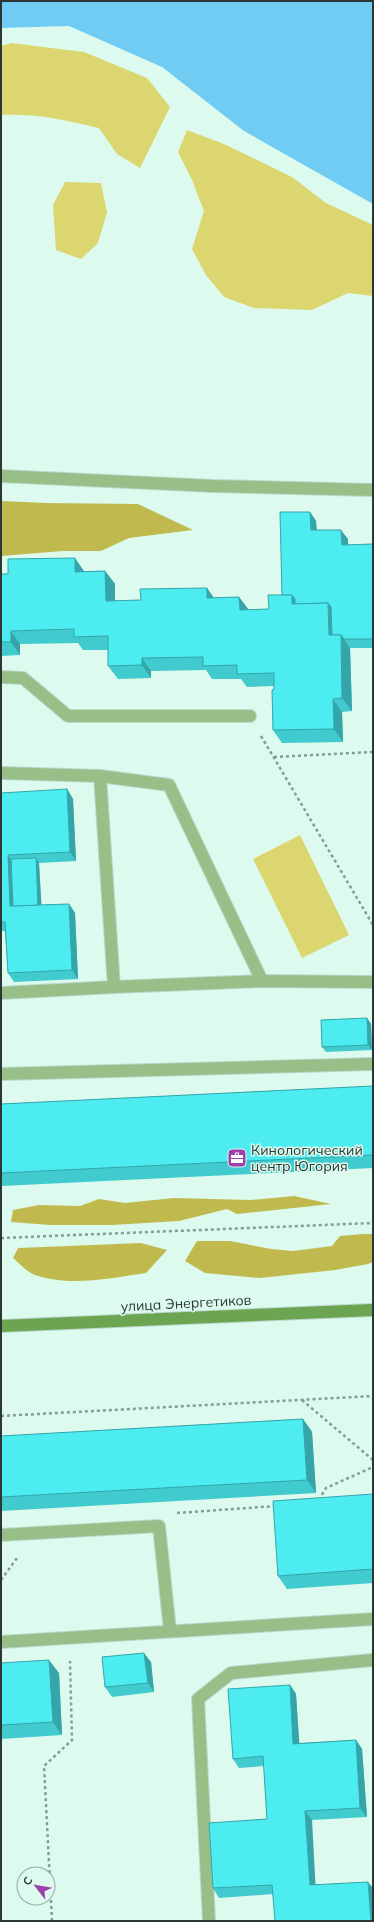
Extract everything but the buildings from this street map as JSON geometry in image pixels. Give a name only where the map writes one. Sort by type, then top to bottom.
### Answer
[{"type":"main road","name":"улица Энергетиков","points":[[1,1326],[373,1310]]},
{"type":"lane","points":[[1,476],[213,486],[373,490]]},
{"type":"lane","points":[[1,677],[23,678],[68,716],[250,716]]},
{"type":"lane","points":[[1,773],[100,776],[169,785],[262,980]]},
{"type":"lane","points":[[100,776],[114,987]]},
{"type":"lane","points":[[1,993],[262,980],[373,982]]},
{"type":"lane","points":[[1,1074],[373,1064]]},
{"type":"lane","points":[[1,1535],[159,1526],[170,1631]]},
{"type":"lane","points":[[1,1642],[373,1619]]},
{"type":"lane","points":[[208,1921],[198,1698],[231,1673],[373,1660]]},
{"type":"path","points":[[250,716],[373,925]]},
{"type":"path","points":[[274,757],[373,752]]},
{"type":"path","points":[[1,1238],[373,1223]]},
{"type":"path","points":[[1,1416],[373,1396]]},
{"type":"path","points":[[302,1400],[373,1460]]},
{"type":"path","points":[[317,1503],[326,1488],[373,1467]]},
{"type":"path","points":[[176,1513],[278,1506]]},
{"type":"path","points":[[52,1921],[44,1766],[72,1740],[70,1638]]},
{"type":"shaded area","points":[[11,43],[84,52],[147,78],[170,107],[140,168],[117,154],[99,128],[38,116],[1,115],[1,46]]},
{"type":"shaded area","points":[[187,130],[224,144],[292,177],[326,203],[373,225],[373,296],[348,293],[312,310],[254,308],[224,297],[206,275],[192,249],[204,211],[192,180],[178,152]]},
{"type":"shaded area","points":[[65,182],[101,183],[107,212],[98,243],[81,259],[56,250],[53,205]]},
{"type":"shaded area","points":[[1,501],[138,504],[193,530],[129,538],[101,551],[63,551],[1,556]]},
{"type":"shaded area","points":[[300,835],[349,935],[302,958],[253,859]]},
{"type":"shaded area","points":[[294,1196],[331,1204],[237,1214],[227,1209],[179,1221],[112,1225],[50,1225],[11,1222],[13,1210],[39,1205],[80,1206],[99,1199],[125,1203],[174,1198],[250,1200]]},
{"type":"shaded area","points":[[373,1234],[373,1262],[335,1270],[260,1278],[205,1273],[185,1261],[197,1241],[230,1241],[271,1249],[293,1251],[332,1246],[340,1236]]},
{"type":"shaded area","points":[[141,1243],[167,1250],[146,1273],[105,1279],[76,1281],[48,1279],[32,1274],[13,1258],[18,1248]]},
{"type":"water","points":[[1,1],[373,1],[373,204],[244,131],[162,67],[69,26],[1,28]]},
{"type":"place","name":"Кинологический центр Югория","points":[[237,1158]]}]
